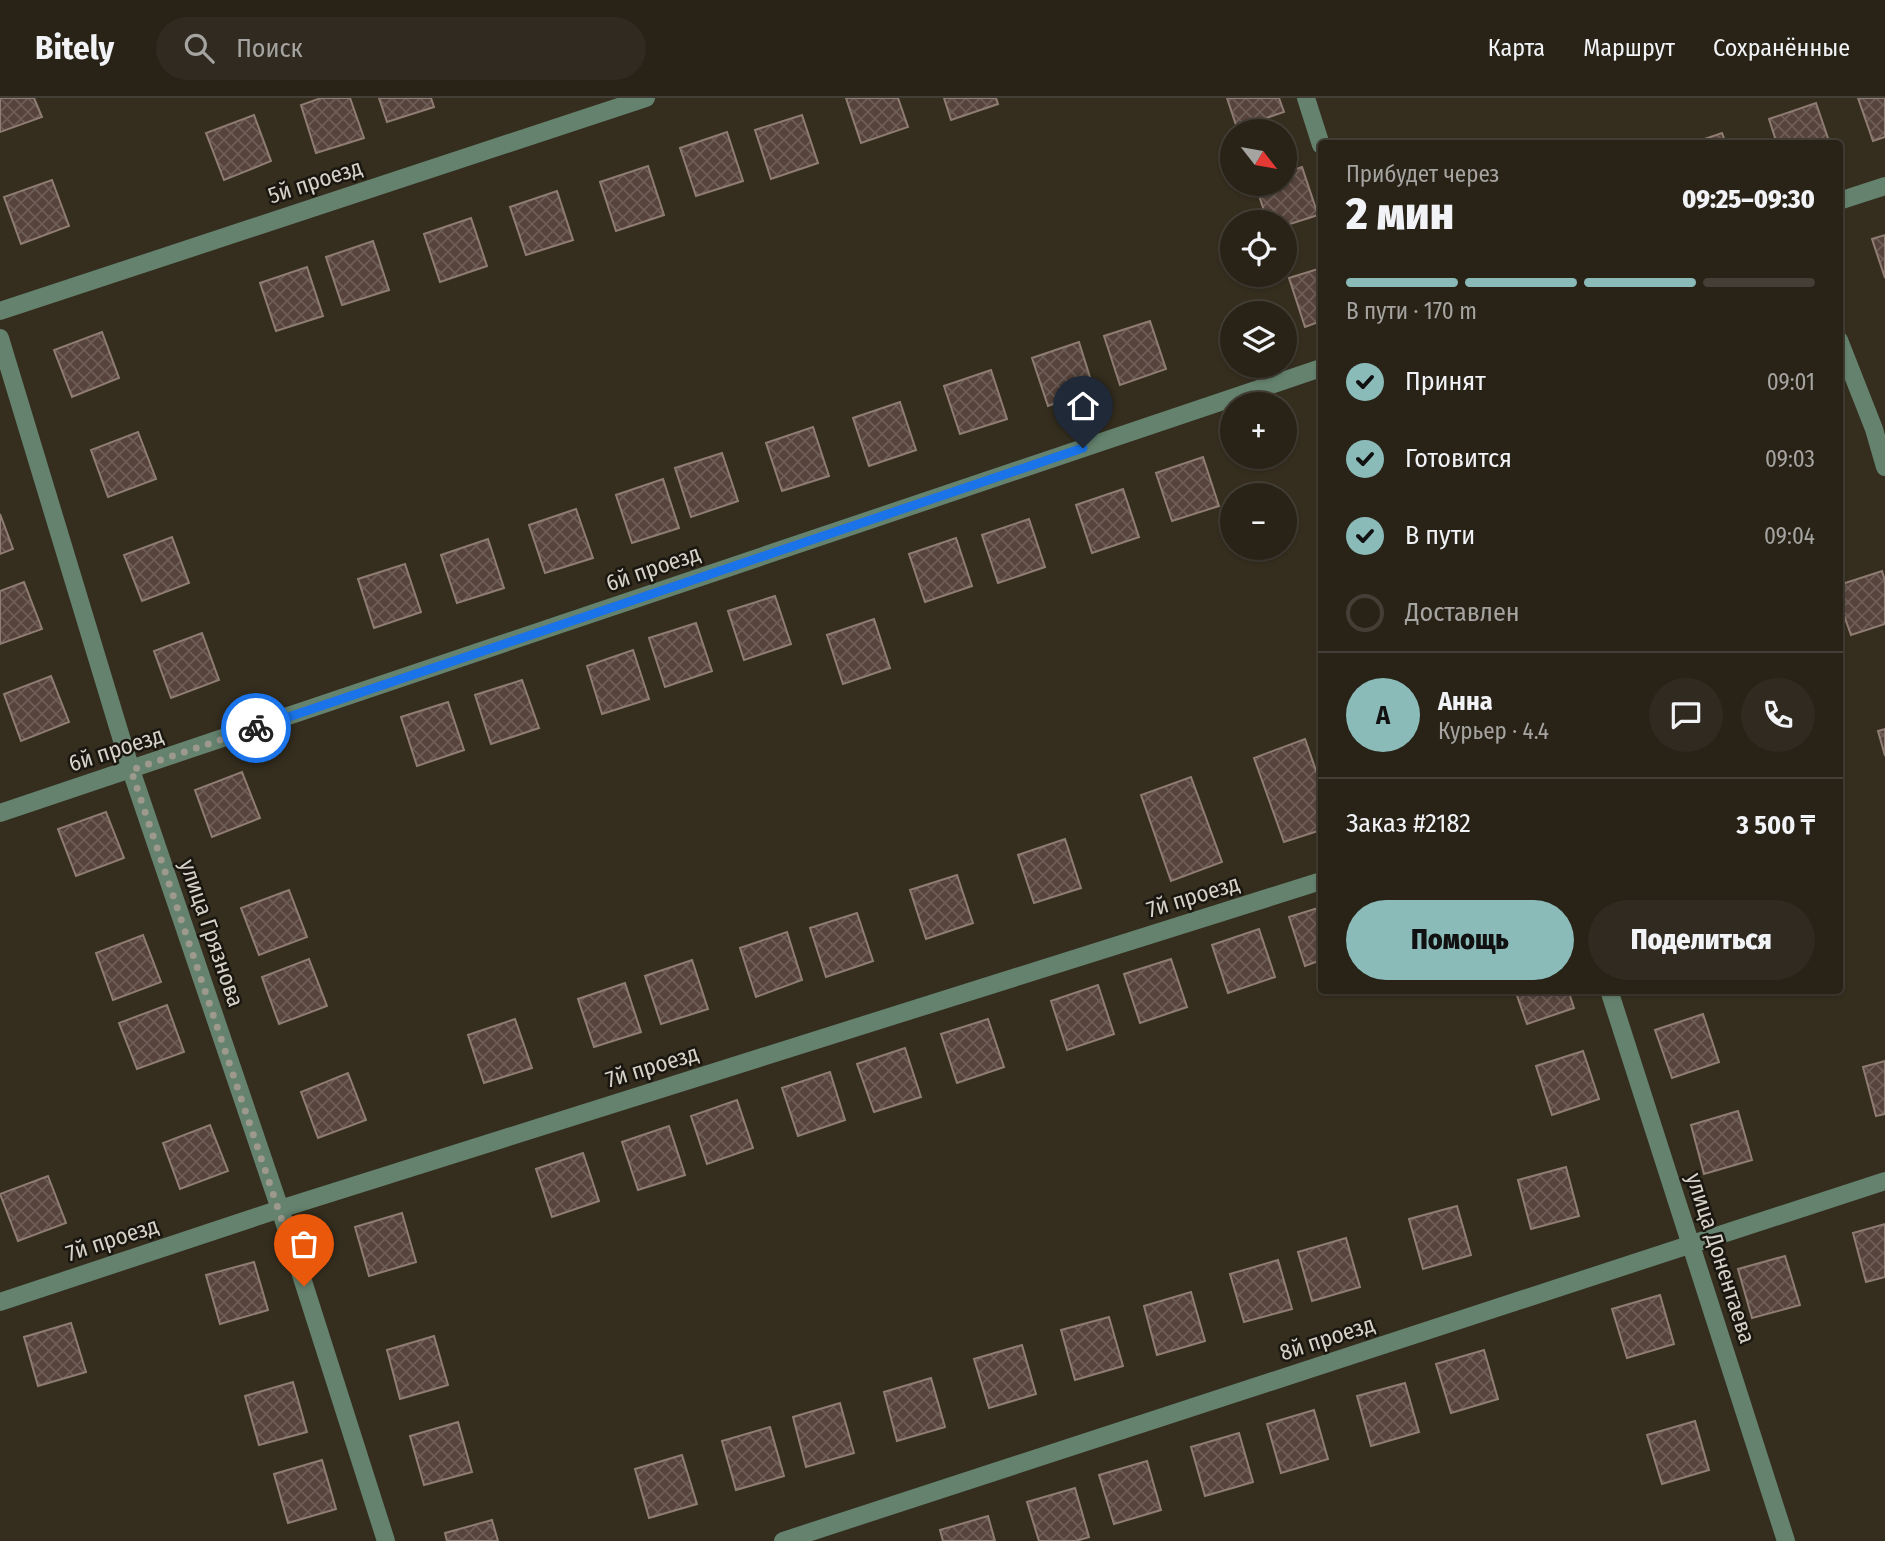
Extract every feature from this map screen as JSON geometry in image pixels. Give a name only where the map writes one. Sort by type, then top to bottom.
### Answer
[{"type":"street","name":"5й проезд","points":[[0,311],[646,98]]},
{"type":"street","points":[[1306,98],[1319,140]]},
{"type":"street","points":[[1843,200],[1885,186]]},
{"type":"street","name":"улица Грязнова","points":[[0,338],[131,770],[280,1209],[386,1541]]},
{"type":"street","points":[[1843,350],[1874,429],[1885,467]]},
{"type":"street","name":"6й проезд","points":[[0,813],[1318,369]]},
{"type":"street","name":"7й проезд","points":[[0,1302],[280,1209],[1318,882]]},
{"type":"street","name":"улица Донентаева","points":[[1610,994],[1786,1541]]},
{"type":"street","name":"8й проезд","points":[[783,1541],[1885,1181]]},
{"type":"building","points":[[0,98],[34,98],[42,117],[0,132]]},
{"type":"building","points":[[321,98],[350,98],[364,138],[316,153],[301,105]]},
{"type":"building","points":[[379,98],[431,98],[434,107],[387,122]]},
{"type":"building","points":[[846,98],[898,98],[908,127],[861,143]]},
{"type":"building","points":[[944,98],[996,98],[998,104],[951,120]]},
{"type":"building","points":[[1227,98],[1279,98],[1284,112],[1263,119],[1234,119]]},
{"type":"building","points":[[1858,98],[1885,98],[1885,137],[1873,141]]},
{"type":"building","points":[[1816,103],[1829,140],[1776,140],[1769,119]]},
{"type":"building","points":[[254,115],[271,161],[224,180],[206,133]]},
{"type":"building","points":[[802,115],[818,163],[771,179],[755,130]]},
{"type":"building","points":[[727,132],[743,181],[696,196],[680,148]]},
{"type":"building","points":[[1722,133],[1725,140],[1702,140]]},
{"type":"building","points":[[648,166],[664,215],[616,231],[600,182]]},
{"type":"building","points":[[1302,167],[1318,215],[1297,222],[1297,210],[1264,210],[1259,196],[1297,196],[1297,169]]},
{"type":"building","points":[[52,180],[69,226],[21,244],[4,197]]},
{"type":"building","points":[[557,191],[573,240],[526,255],[510,207]]},
{"type":"building","points":[[471,218],[487,266],[440,282],[424,234]]},
{"type":"building","points":[[1885,235],[1885,278],[1872,239]]},
{"type":"building","points":[[373,241],[389,290],[342,305],[326,257]]},
{"type":"building","points":[[307,267],[323,316],[276,331],[260,283]]},
{"type":"building","points":[[1318,269],[1318,322],[1305,327],[1292,287],[1297,287],[1297,276]]},
{"type":"building","points":[[1150,321],[1166,369],[1120,385],[1104,336]]},
{"type":"building","points":[[102,332],[119,378],[72,397],[54,350]]},
{"type":"building","points":[[1079,342],[1094,390],[1048,406],[1032,358]]},
{"type":"building","points":[[991,370],[1007,419],[960,434],[944,386]]},
{"type":"building","points":[[900,402],[916,450],[869,466],[853,418]]},
{"type":"building","points":[[813,427],[829,476],[782,491],[766,443]]},
{"type":"building","points":[[138,432],[156,479],[108,497],[91,450]]},
{"type":"building","points":[[722,453],[738,501],[691,517],[675,468]]},
{"type":"building","points":[[1203,457],[1219,506],[1172,521],[1156,473]]},
{"type":"building","points":[[663,479],[679,528],[632,543],[616,495]]},
{"type":"building","points":[[1123,489],[1139,537],[1092,553],[1076,505]]},
{"type":"building","points":[[576,509],[593,558],[545,573],[529,525]]},
{"type":"building","points":[[0,514],[13,549],[0,554]]},
{"type":"building","points":[[1029,519],[1045,567],[998,583],[982,535]]},
{"type":"building","points":[[172,537],[189,583],[142,601],[124,555]]},
{"type":"building","points":[[956,538],[972,586],[925,602],[909,554]]},
{"type":"building","points":[[488,539],[504,588],[457,603],[441,555]]},
{"type":"building","points":[[405,564],[421,612],[374,628],[358,579]]},
{"type":"building","points":[[1882,571],[1885,581],[1885,624],[1851,635],[1843,612],[1843,584]]},
{"type":"building","points":[[24,582],[42,629],[0,644],[0,591]]},
{"type":"building","points":[[775,596],[791,644],[744,660],[728,611]]},
{"type":"building","points":[[874,619],[890,668],[843,684],[827,635]]},
{"type":"building","points":[[696,623],[712,671],[665,687],[649,638]]},
{"type":"building","points":[[202,633],[219,680],[171,698],[154,651]]},
{"type":"building","points":[[633,650],[649,699],[602,714],[587,666]]},
{"type":"building","points":[[51,676],[69,722],[21,741],[4,694]]},
{"type":"building","points":[[522,680],[539,728],[491,744],[475,695]]},
{"type":"building","points":[[448,702],[464,750],[417,766],[401,717]]},
{"type":"building","points":[[1885,729],[1885,756],[1878,731]]},
{"type":"building","points":[[1305,739],[1318,776],[1318,831],[1284,842],[1254,758]]},
{"type":"building","points":[[242,772],[260,818],[212,837],[195,790]]},
{"type":"building","points":[[1191,777],[1222,862],[1171,881],[1141,795]]},
{"type":"building","points":[[106,812],[124,858],[76,876],[58,829]]},
{"type":"building","points":[[1065,839],[1081,888],[1034,903],[1018,855]]},
{"type":"building","points":[[957,875],[973,923],[926,939],[910,890]]},
{"type":"building","points":[[289,890],[307,937],[259,955],[241,908]]},
{"type":"building","points":[[1318,908],[1318,961],[1305,966],[1289,917]]},
{"type":"building","points":[[857,913],[873,961],[826,977],[810,928]]},
{"type":"building","points":[[1259,929],[1275,977],[1228,993],[1212,945]]},
{"type":"building","points":[[787,932],[802,980],[756,997],[740,948]]},
{"type":"building","points":[[143,935],[161,982],[113,1000],[96,953]]},
{"type":"building","points":[[309,959],[327,1006],[279,1024],[262,977]]},
{"type":"building","points":[[1171,959],[1187,1007],[1140,1023],[1124,974]]},
{"type":"building","points":[[692,960],[708,1009],[661,1024],[645,976]]},
{"type":"building","points":[[625,983],[641,1032],[594,1047],[578,999]]},
{"type":"building","points":[[1098,985],[1114,1034],[1067,1050],[1051,1001]]},
{"type":"building","points":[[1516,994],[1569,994],[1574,1008],[1527,1024]]},
{"type":"building","points":[[167,1005],[184,1052],[137,1069],[119,1023]]},
{"type":"building","points":[[1703,1014],[1719,1062],[1672,1078],[1655,1030]]},
{"type":"building","points":[[515,1019],[532,1068],[484,1083],[468,1035]]},
{"type":"building","points":[[988,1019],[1004,1067],[957,1083],[941,1034]]},
{"type":"building","points":[[905,1048],[921,1097],[874,1112],[857,1064]]},
{"type":"building","points":[[1583,1051],[1599,1099],[1552,1115],[1536,1066]]},
{"type":"building","points":[[1885,1061],[1885,1114],[1876,1116],[1863,1067]]},
{"type":"building","points":[[830,1072],[845,1120],[798,1136],[782,1088]]},
{"type":"building","points":[[348,1073],[366,1120],[318,1138],[301,1092]]},
{"type":"building","points":[[737,1100],[753,1148],[707,1164],[691,1116]]},
{"type":"building","points":[[1738,1111],[1752,1160],[1704,1174],[1691,1125]]},
{"type":"building","points":[[210,1125],[228,1171],[180,1189],[163,1143]]},
{"type":"building","points":[[669,1126],[685,1175],[638,1190],[622,1142]]},
{"type":"building","points":[[583,1153],[599,1201],[552,1217],[536,1169]]},
{"type":"building","points":[[1566,1167],[1579,1216],[1531,1229],[1518,1180]]},
{"type":"building","points":[[48,1176],[66,1223],[18,1241],[0,1194]]},
{"type":"building","points":[[1457,1206],[1471,1255],[1423,1269],[1409,1219]]},
{"type":"building","points":[[402,1213],[416,1262],[369,1276],[355,1227]]},
{"type":"building","points":[[1885,1224],[1885,1277],[1866,1282],[1853,1233]]},
{"type":"building","points":[[1346,1238],[1360,1287],[1312,1301],[1298,1252]]},
{"type":"building","points":[[1785,1256],[1800,1305],[1752,1318],[1738,1269]]},
{"type":"building","points":[[1278,1260],[1292,1309],[1244,1322],[1230,1274]]},
{"type":"building","points":[[254,1262],[268,1310],[220,1324],[206,1275]]},
{"type":"building","points":[[1191,1292],[1205,1341],[1157,1355],[1144,1306]]},
{"type":"building","points":[[1660,1295],[1674,1344],[1627,1358],[1612,1309]]},
{"type":"building","points":[[1109,1317],[1123,1366],[1075,1380],[1061,1330]]},
{"type":"building","points":[[71,1323],[86,1372],[38,1386],[24,1337]]},
{"type":"building","points":[[434,1336],[448,1385],[400,1399],[387,1350]]},
{"type":"building","points":[[1022,1345],[1036,1394],[989,1408],[974,1359]]},
{"type":"building","points":[[1484,1350],[1498,1399],[1451,1413],[1436,1364]]},
{"type":"building","points":[[931,1378],[945,1427],[897,1441],[884,1392]]},
{"type":"building","points":[[293,1382],[307,1432],[259,1445],[245,1396]]},
{"type":"building","points":[[1405,1383],[1419,1432],[1371,1446],[1357,1396]]},
{"type":"building","points":[[840,1403],[854,1453],[806,1467],[793,1417]]},
{"type":"building","points":[[1314,1410],[1328,1459],[1281,1473],[1267,1424]]},
{"type":"building","points":[[1695,1421],[1709,1470],[1662,1484],[1647,1435]]},
{"type":"building","points":[[458,1422],[472,1472],[424,1485],[410,1436]]},
{"type":"building","points":[[770,1427],[784,1476],[736,1490],[722,1441]]},
{"type":"building","points":[[1239,1433],[1253,1482],[1205,1496],[1191,1447]]},
{"type":"building","points":[[682,1455],[697,1504],[649,1518],[635,1469]]},
{"type":"building","points":[[322,1460],[336,1509],[288,1523],[274,1474]]},
{"type":"building","points":[[1147,1461],[1161,1510],[1114,1524],[1099,1475]]},
{"type":"building","points":[[1075,1488],[1089,1537],[1076,1541],[1039,1541],[1027,1502]]},
{"type":"building","points":[[988,1516],[995,1541],[943,1541],[940,1530]]},
{"type":"building","points":[[492,1520],[498,1541],[447,1541],[445,1533]]},
{"type":"way so far","points":[[256,728],[131,770],[304,1286]]},
{"type":"route","points":[[256,728],[1083,448]]}]
